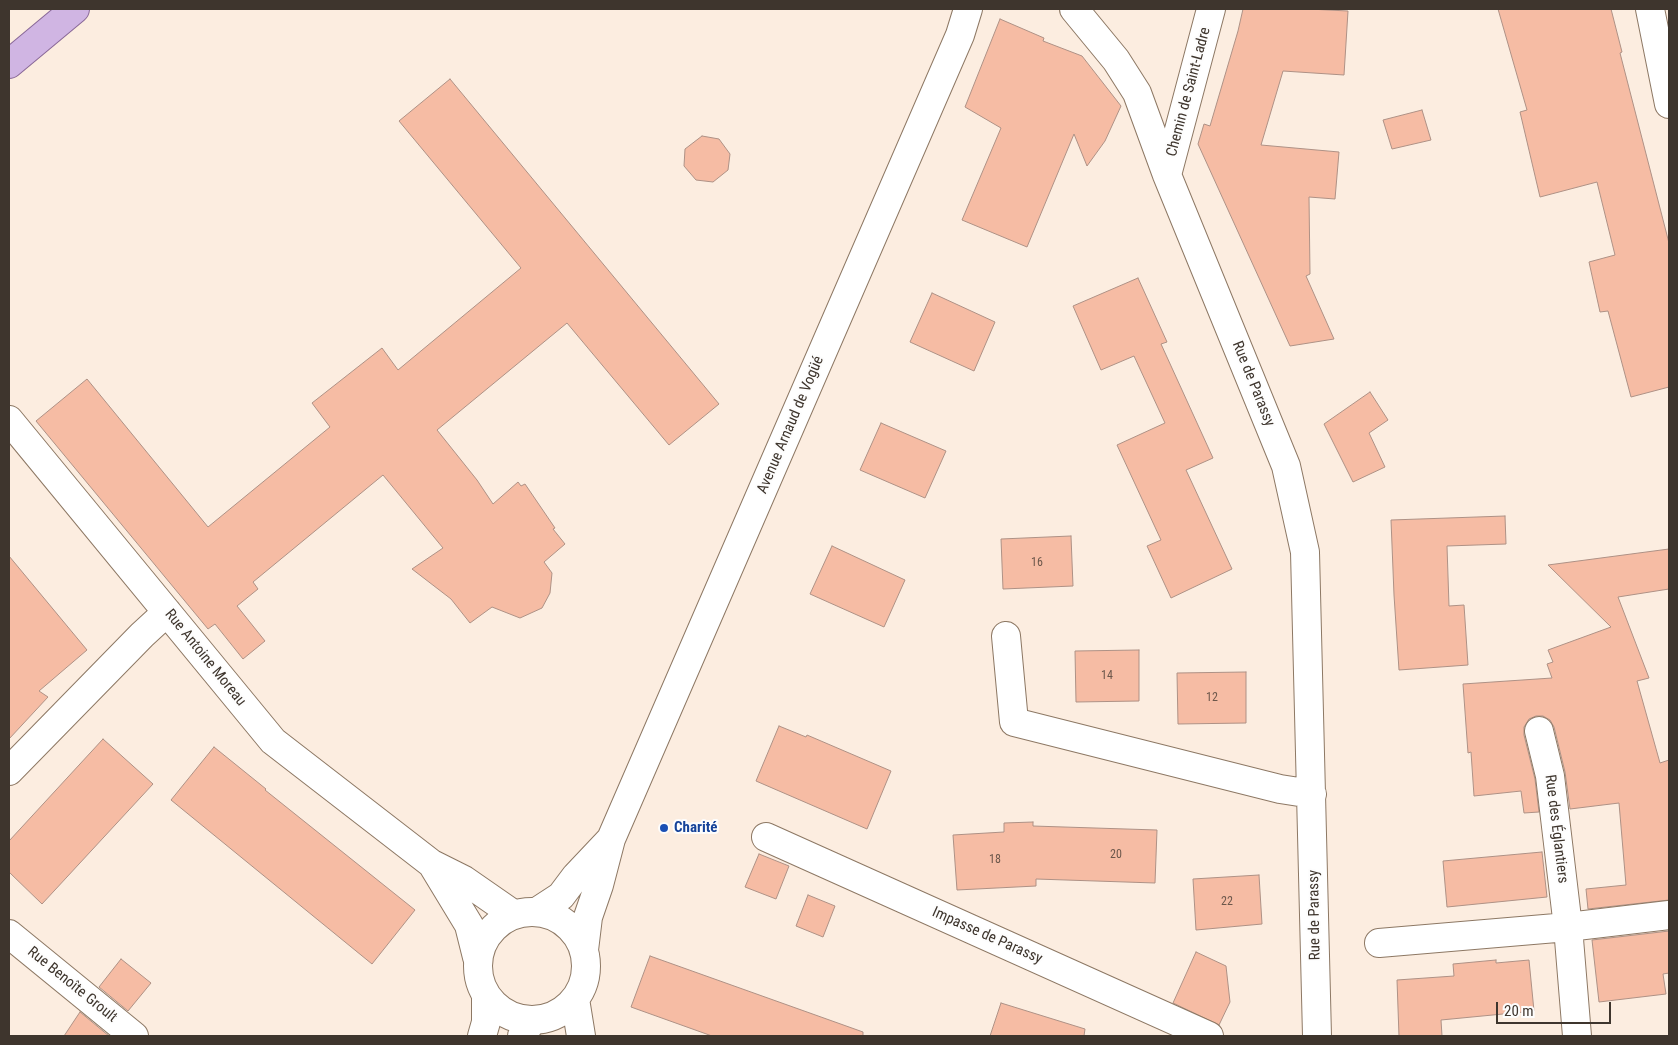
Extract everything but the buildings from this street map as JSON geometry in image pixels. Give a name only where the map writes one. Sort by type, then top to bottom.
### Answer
[{"type":"main road","points":[[9,64],[75,9]]},
{"type":"street","name":"Avenue Arnaud de Vogüé","points":[[584,950],[588,918],[611,839],[956,44],[968,9]]},
{"type":"street","name":"Rue de Parassy","points":[[1074,9],[1116,60],[1137,93],[1166,176],[1286,466],[1305,552],[1317,1036]]},
{"type":"street","name":"Chemin de Saint-Ladre","points":[[1166,176],[1211,9]]},
{"type":"street","points":[[1658,24],[1669,104]]},
{"type":"street","name":"Rue Antoine Moreau","points":[[9,420],[273,741],[432,864],[525,913]]},
{"type":"street","points":[[9,771],[142,635],[167,612]]},
{"type":"street","points":[[1006,636],[1014,722],[1280,789],[1312,794]]},
{"type":"street","name":"Rue des Églantiers","points":[[1539,731],[1550,776],[1568,927],[1577,1036]]},
{"type":"street","name":"Impasse de Parassy","points":[[766,837],[1209,1036]]},
{"type":"street","name":"Avenue Arnaud de Vogüé","points":[[525,913],[558,918],[574,931],[584,950],[587,963],[586,976],[575,999],[564,1010],[534,1028],[498,1009],[486,996],[480,984],[477,971],[477,958],[484,939],[496,924],[561,896],[576,876],[611,839]]},
{"type":"street","name":"Rue Antoine Moreau","points":[[432,864],[469,925],[477,958]]},
{"type":"street","points":[[1380,943],[1568,927],[1669,915]]},
{"type":"street","name":"Rue Benoîte Groult","points":[[9,934],[134,1036]]},
{"type":"street","points":[[482,1036],[486,1022],[486,996]]},
{"type":"street","points":[[575,999],[582,1036]]},
{"type":"place","name":"Charité","points":[[664,828]]}]
